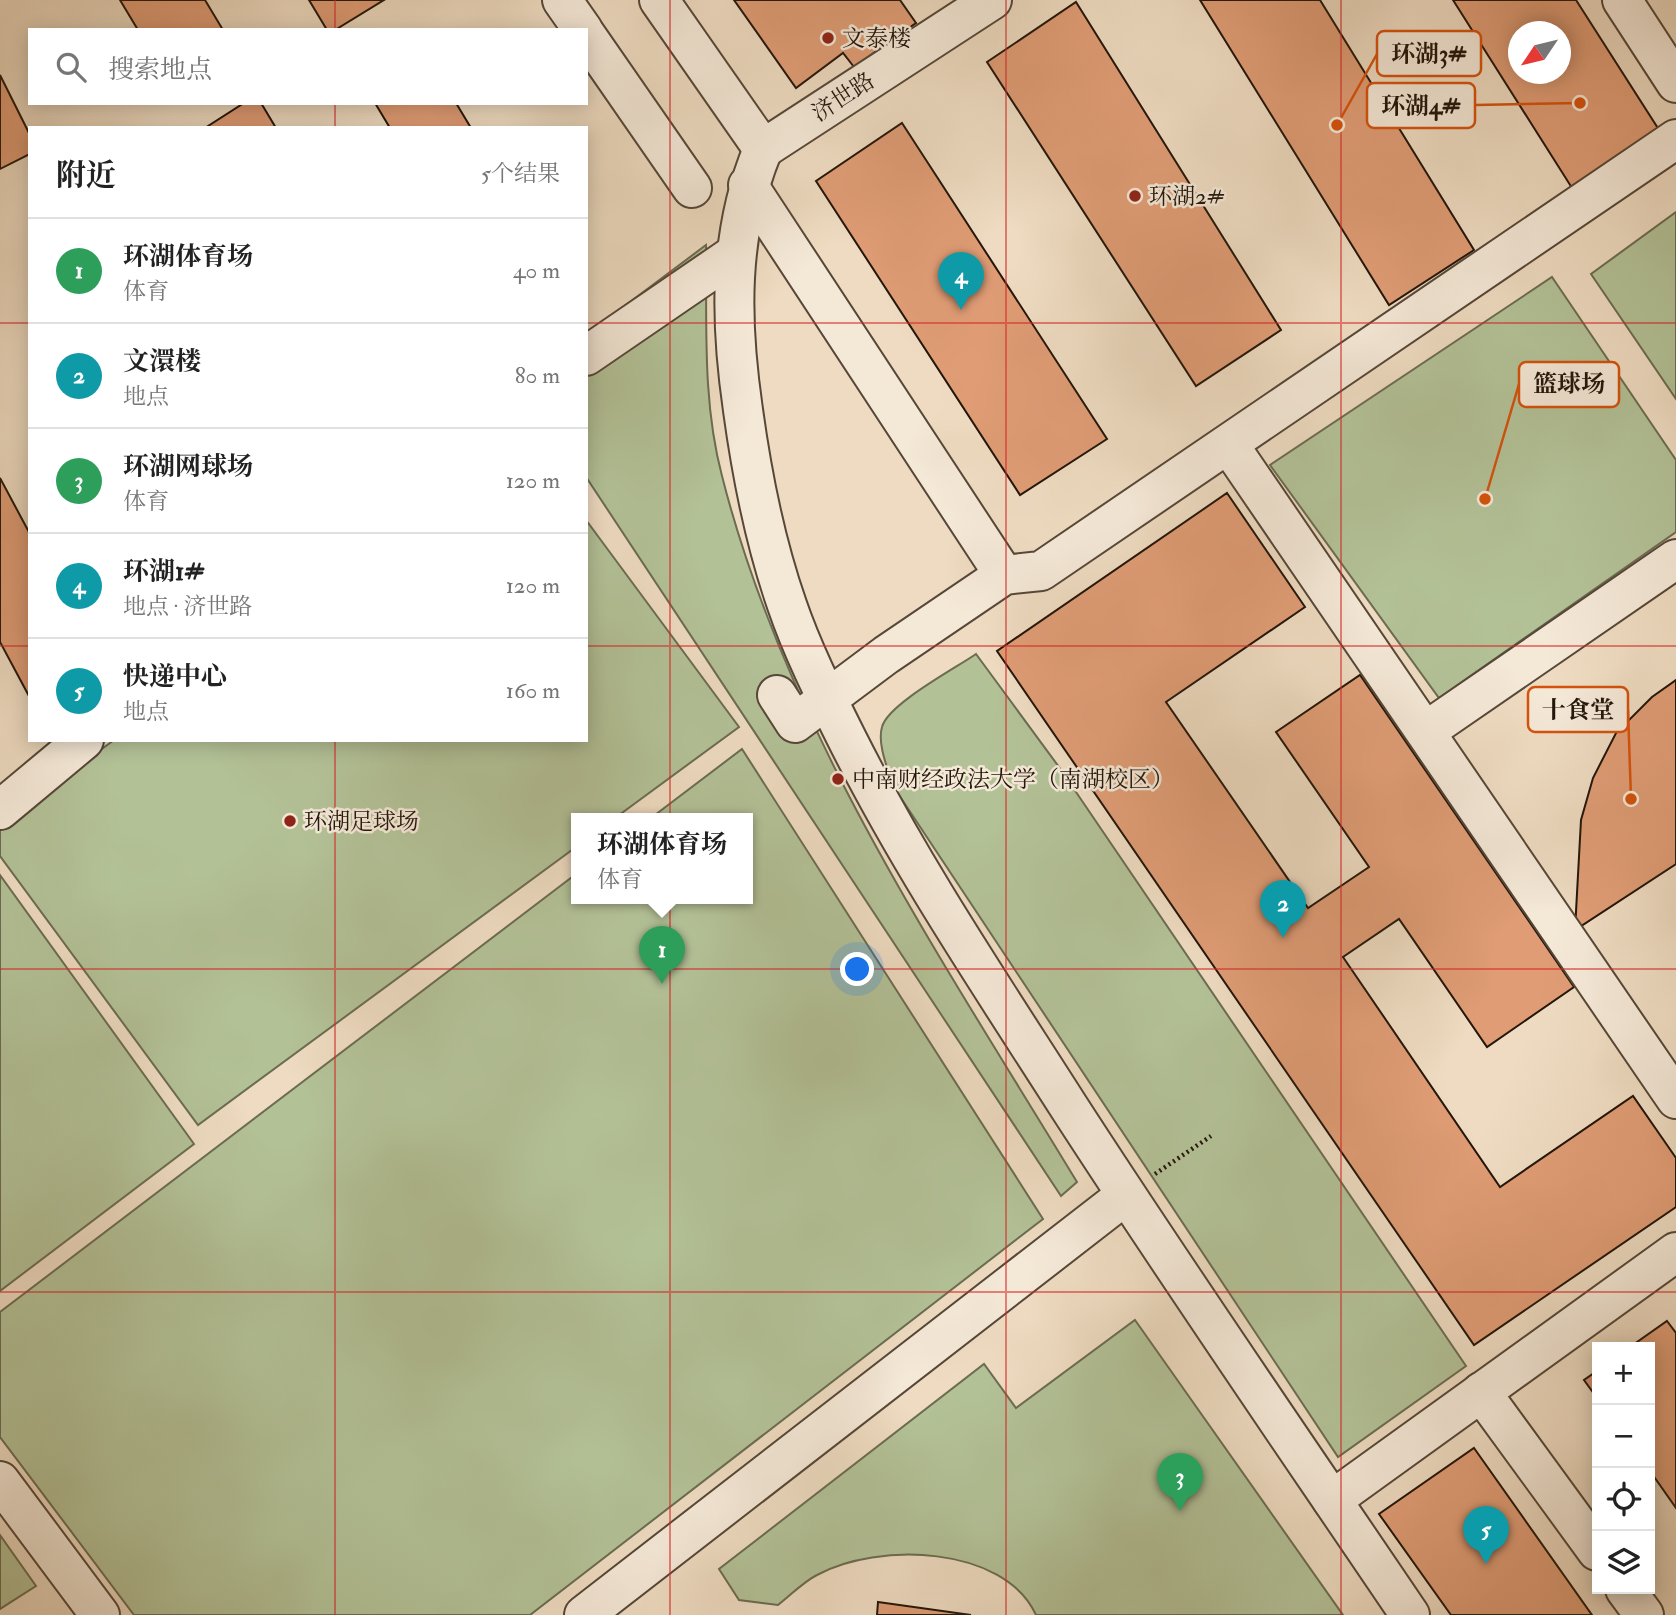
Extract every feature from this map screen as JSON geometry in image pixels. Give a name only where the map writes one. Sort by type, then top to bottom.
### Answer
[{"type":"street","points":[[562,0],[582,28]]},
{"type":"street","points":[[659,0],[763,149],[748,185],[735,254],[734,318],[739,383],[764,526],[787,606],[826,698],[874,794],[928,888],[1126,1195],[1410,1615]]},
{"type":"street","name":"济世路","points":[[763,149],[992,0]]},
{"type":"street","points":[[1622,0],[1674,74]]},
{"type":"street","points":[[588,37],[692,188]]},
{"type":"street","points":[[777,695],[795,723],[826,698],[1004,575],[1041,571],[1676,139]]},
{"type":"street","points":[[748,185],[1004,575]]},
{"type":"street","points":[[588,355],[735,254]]},
{"type":"street","points":[[1229,445],[1676,1099]]},
{"type":"street","points":[[1426,730],[1676,559]]},
{"type":"street","points":[[0,810],[82,742]]},
{"type":"street","points":[[584,1615],[1126,1195]]},
{"type":"street","points":[[1332,1500],[1676,1253]]},
{"type":"street","points":[[1481,1392],[1592,1544]]},
{"type":"street","points":[[0,1481],[100,1615]]},
{"type":"street","points":[[1629,1594],[1644,1615]]},
{"type":"path","points":[[1126,1195],[1210,1136]]},
{"type":"green space","points":[[1676,212],[1676,399],[1591,274]]},
{"type":"green space","points":[[706,245],[707,361],[711,419],[722,476],[750,571],[786,663],[827,753],[873,841],[922,928],[1077,1182],[1061,1196],[588,480],[588,334]]},
{"type":"green space","points":[[1552,277],[1676,460],[1676,532],[1439,698],[1270,465]]},
{"type":"green space","name":"环湖足球场","points":[[588,523],[739,727],[622,813],[571,813],[571,851],[198,1125],[0,856],[0,824],[111,742],[588,742]]},
{"type":"green space","points":[[976,654],[1059,767],[1466,1366],[1338,1457],[893,786],[881,741],[882,727],[887,718],[909,697]]},
{"type":"green space","points":[[742,749],[1043,1219],[530,1615],[134,1615],[0,1437],[0,1312],[571,878],[571,904],[753,904],[753,813],[658,813]]},
{"type":"green space","points":[[0,875],[194,1144],[0,1291]]},
{"type":"green space","points":[[1135,1320],[1343,1615],[1036,1615],[1020,1592],[997,1575],[968,1563],[937,1556],[904,1555],[872,1557],[842,1564],[812,1578],[778,1605],[739,1600],[719,1569],[984,1364],[1016,1408]]},
{"type":"green space","points":[[0,1535],[36,1586],[0,1609]]},
{"type":"building","points":[[120,0],[205,0],[222,28],[137,28]]},
{"type":"building","points":[[309,0],[384,0],[338,28],[326,28]]},
{"type":"building","name":"文泰楼","points":[[734,0],[900,0],[916,23],[854,67],[843,53],[796,88]]},
{"type":"building","points":[[1200,0],[1320,0],[1474,250],[1389,305]]},
{"type":"building","points":[[1453,0],[1576,0],[1661,133],[1572,188]]},
{"type":"building","name":"环湖2#","points":[[1076,2],[1281,330],[1196,386],[987,62]]},
{"type":"building","points":[[0,75],[28,131],[28,155],[0,169]]},
{"type":"building","points":[[241,105],[262,105],[275,126],[208,126]]},
{"type":"building","points":[[376,105],[457,105],[470,126],[389,126]]},
{"type":"building","points":[[902,123],[1107,439],[1020,495],[816,181]]},
{"type":"building","points":[[0,478],[28,530],[28,694],[0,642]]},
{"type":"building","points":[[1227,493],[1305,607],[1166,702],[1308,908],[1369,867],[1276,732],[1360,675],[1574,987],[1487,1047],[1399,919],[1343,957],[1500,1187],[1633,1096],[1676,1158],[1676,1207],[1474,1345],[997,651]]},
{"type":"building","points":[[1676,680],[1676,864],[1575,930],[1581,820],[1593,778],[1616,733],[1652,697]]},
{"type":"building","points":[[1667,1321],[1676,1333],[1676,1508],[1655,1478],[1655,1342],[1637,1342]]},
{"type":"building","points":[[1592,1374],[1592,1391],[1584,1380]]},
{"type":"building","points":[[1474,1448],[1592,1615],[1451,1615],[1379,1514]]},
{"type":"building","points":[[878,1602],[971,1615],[877,1615]]},
{"type":"place","name":"文泰楼","points":[[828,38]]},
{"type":"place","name":"环湖4#","points":[[1580,103]]},
{"type":"place","name":"环湖3#","points":[[1337,125]]},
{"type":"place","name":"环湖2#","points":[[1135,196]]},
{"type":"place","name":"环湖1#","points":[[961,310]]},
{"type":"place","name":"篮球场","points":[[1485,499]]},
{"type":"place","name":"中南财经政法大学（南湖校区）","points":[[838,779]]},
{"type":"place","name":"十食堂","points":[[1631,799]]},
{"type":"place","name":"环湖足球场","points":[[290,821]]},
{"type":"place","name":"文澴楼","points":[[1283,938]]},
{"type":"place","name":"环湖体育场","points":[[662,984]]},
{"type":"place","name":"环湖网球场","points":[[1180,1511]]},
{"type":"place","name":"快递中心","points":[[1486,1564]]}]
